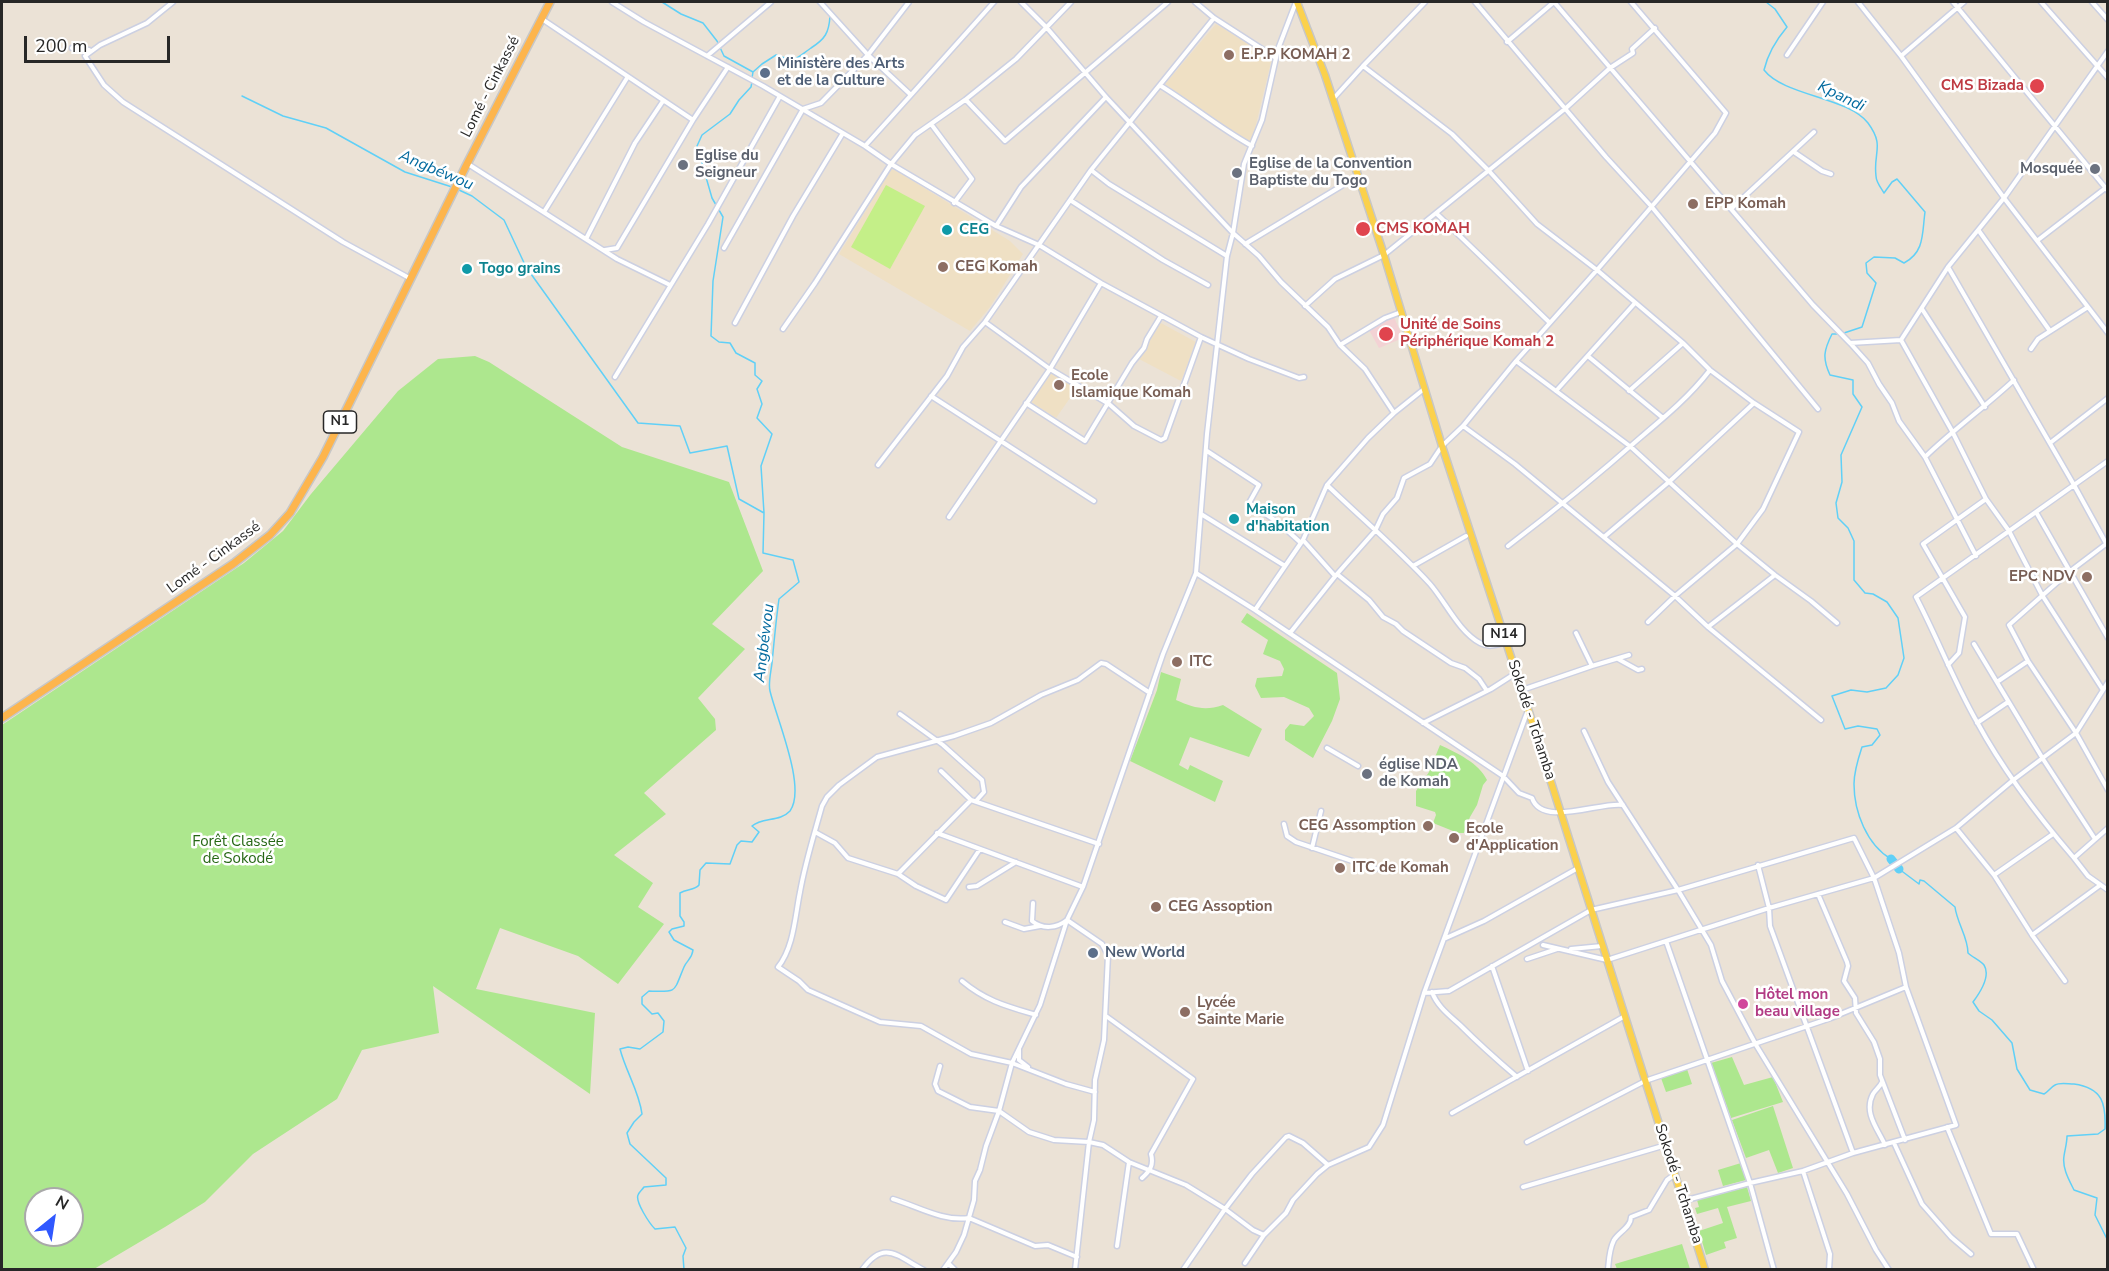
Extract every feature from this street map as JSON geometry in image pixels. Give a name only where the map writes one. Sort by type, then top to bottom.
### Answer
[{"type":"highway","name":"Lomé - Cinkassé","points":[[2,718],[232,564],[279,527],[299,500],[323,457],[452,194],[550,2]]},
{"type":"main road","name":"Sokodé - Tchamba","points":[[1297,2],[1333,99],[1384,255],[1442,446],[1522,690],[1705,1269]]},
{"type":"street","points":[[173,2],[147,23],[90,50],[85,56],[104,85],[123,102],[343,242],[411,279]]},
{"type":"street","points":[[612,2],[644,22],[780,96],[954,202],[996,226],[1039,245],[1161,316],[1216,344],[1299,378],[1304,377]]},
{"type":"street","points":[[707,56],[771,2]]},
{"type":"street","points":[[820,2],[868,55],[911,95]]},
{"type":"street","points":[[724,248],[802,109],[821,103],[868,55],[909,2]]},
{"type":"street","points":[[865,146],[994,2]]},
{"type":"street","points":[[1021,2],[1047,28],[1084,74],[1129,123],[1233,233],[1259,255],[1281,282],[1328,327],[1340,345],[1365,369],[1394,413]]},
{"type":"street","points":[[783,329],[891,164],[915,135],[965,100],[1016,59],[1071,2]]},
{"type":"street","points":[[965,100],[1005,141],[1168,2]]},
{"type":"street","points":[[1195,2],[1214,18],[1276,58]]},
{"type":"street","points":[[943,1269],[949,1264],[960,1244],[974,1200],[975,1182],[999,1111],[1012,1063],[1036,1015],[1067,920],[1083,887],[1099,844],[1150,693],[1196,573],[1216,344],[1227,256],[1244,165],[1262,120],[1276,58],[1297,2]]},
{"type":"street","points":[[1333,99],[1425,2]]},
{"type":"street","points":[[1475,2],[1606,157],[1651,206],[1818,409]]},
{"type":"street","points":[[1508,42],[1554,2],[1813,305],[1868,363],[1892,403],[1899,421],[1925,457],[1976,556]]},
{"type":"street","points":[[1290,633],[1336,575],[1376,531],[1383,514],[1397,498],[1404,478],[1430,464],[1442,446],[1463,426],[1549,322],[1715,133],[1726,113],[1631,2]]},
{"type":"street","points":[[1787,55],[1822,2]]},
{"type":"street","points":[[1858,2],[2108,333]]},
{"type":"street","points":[[1953,2],[2107,188],[2038,240]]},
{"type":"street","points":[[1901,56],[1964,2]]},
{"type":"street","points":[[2041,2],[2108,78]]},
{"type":"street","points":[[2092,2],[2108,20]]},
{"type":"street","points":[[878,465],[947,376],[963,347],[985,322],[1091,170],[1214,18]]},
{"type":"street","points":[[541,19],[693,120]]},
{"type":"street","points":[[1305,306],[1335,279],[1384,255],[1437,214],[1566,108],[1610,68],[1633,53],[1632,49],[1655,28]]},
{"type":"street","points":[[72,48],[90,50]]},
{"type":"street","points":[[1901,340],[1948,267],[2004,198],[2108,51]]},
{"type":"street","points":[[1364,66],[1452,134],[1537,224],[1597,270],[1683,343],[1710,370],[1754,403],[1799,432],[1763,509],[1737,543],[1648,622]]},
{"type":"street","points":[[617,259],[617,248],[693,120],[728,67]]},
{"type":"street","points":[[544,212],[627,78]]},
{"type":"street","points":[[1161,86],[1185,100],[1193,109],[1227,132],[1252,146]]},
{"type":"street","points":[[615,377],[708,224],[780,96]]},
{"type":"street","points":[[996,226],[1021,187],[1106,97]]},
{"type":"street","points":[[586,238],[635,143],[663,101]]},
{"type":"street","points":[[931,124],[972,179],[954,202]]},
{"type":"street","points":[[1732,208],[1794,153],[1814,132]]},
{"type":"street","points":[[735,323],[793,216],[843,133]]},
{"type":"street","points":[[1794,153],[1822,171],[1831,174]]},
{"type":"street","points":[[467,164],[617,259],[670,285]]},
{"type":"street","points":[[1091,170],[1124,193],[1227,256]]},
{"type":"street","points":[[1245,244],[1358,176]]},
{"type":"street","points":[[1070,200],[1162,260],[1208,285]]},
{"type":"street","points":[[1437,214],[1549,322]]},
{"type":"street","points":[[1979,231],[2050,331]]},
{"type":"street","points":[[604,250],[617,248]]},
{"type":"street","points":[[1948,267],[2107,545],[2069,572],[2009,625],[2028,661],[2076,733],[2108,790]]},
{"type":"street","points":[[948,517],[1050,369],[1101,283]]},
{"type":"street","points":[[1556,391],[1589,357],[1635,303]]},
{"type":"street","points":[[2031,349],[2038,339],[2088,307]]},
{"type":"street","points":[[1922,309],[1985,407]]},
{"type":"street","points":[[1340,345],[1385,318],[1401,312]]},
{"type":"street","points":[[1026,403],[1085,441],[1161,316]]},
{"type":"street","points":[[985,322],[1050,369],[1109,404],[1134,426],[1161,440],[1165,438],[1201,337]]},
{"type":"street","points":[[1850,343],[1901,340]]},
{"type":"street","points":[[1901,340],[1952,431],[1986,499],[2009,531],[2042,595],[2103,690]]},
{"type":"street","points":[[1629,391],[1683,343]]},
{"type":"street","points":[[1589,357],[1663,418]]},
{"type":"street","points":[[1516,361],[1631,447],[1737,543],[1837,623]]},
{"type":"street","points":[[1508,546],[1564,504],[1631,447],[1694,390],[1710,370]]},
{"type":"street","points":[[1925,457],[1952,431],[1985,407],[2014,380]]},
{"type":"street","points":[[1255,610],[1302,542],[1327,485],[1368,438],[1424,389]]},
{"type":"street","points":[[931,396],[1094,501]]},
{"type":"street","points":[[2050,442],[2108,398]]},
{"type":"street","points":[[1604,537],[1670,481],[1754,403]]},
{"type":"street","points":[[1463,426],[1564,504],[1821,720]]},
{"type":"street","points":[[1207,450],[1259,485],[1250,503],[1302,542],[1336,575],[1369,600],[1383,617],[1450,663],[1466,668],[1479,679],[1487,691]]},
{"type":"street","points":[[2108,461],[1916,597],[1977,723],[2012,782],[2088,876],[2099,886],[2108,890]]},
{"type":"street","points":[[1327,485],[1432,586],[1471,637],[1492,647],[1506,642]]},
{"type":"street","points":[[1948,665],[1959,653],[1965,617],[1923,544],[1986,499]]},
{"type":"street","points":[[2036,512],[2108,638]]},
{"type":"street","points":[[1202,514],[1285,566]]},
{"type":"street","points":[[1413,566],[1466,536]]},
{"type":"street","points":[[1196,573],[1503,776],[1519,793],[1532,798],[1539,809],[1571,813],[1587,808],[1623,805]]},
{"type":"street","points":[[1708,627],[1775,575]]},
{"type":"street","points":[[1576,633],[1592,666]]},
{"type":"street","points":[[1974,644],[2043,759],[2095,839]]},
{"type":"street","points":[[1522,690],[1629,655]]},
{"type":"street","points":[[1617,659],[1638,670],[1642,669]]},
{"type":"street","points":[[1996,682],[2028,661]]},
{"type":"street","points":[[1095,1092],[1066,1084],[1012,1063],[971,1054],[921,1026],[880,1022],[807,990],[799,981],[778,967],[784,957],[797,917],[800,892],[822,806],[827,797],[860,769],[884,755],[991,723],[1036,698],[1078,680],[1101,663],[1150,693]]},
{"type":"street","points":[[1423,723],[1487,691],[1516,673]]},
{"type":"street","points":[[1543,945],[1607,960],[1885,873],[1956,828],[2076,733],[2108,682]]},
{"type":"street","points":[[1977,723],[2008,702]]},
{"type":"street","points":[[1245,1263],[1264,1234],[1286,1213],[1293,1200],[1328,1165],[1369,1147],[1383,1125],[1424,993],[1528,710]]},
{"type":"street","points":[[898,874],[937,833],[984,792],[982,780],[900,714]]},
{"type":"street","points":[[1584,730],[1606,778],[1678,890],[1710,945],[1722,981],[1756,1045],[1856,1209],[1876,1250],[1889,1269]]},
{"type":"street","points":[[1327,748],[1358,766]]},
{"type":"street","points":[[941,771],[974,801],[1099,844]]},
{"type":"street","points":[[1312,848],[1321,811]]},
{"type":"street","points":[[1284,824],[1287,836],[1296,842],[1376,869]]},
{"type":"street","points":[[1956,828],[1994,875],[2032,935],[2065,981]]},
{"type":"street","points":[[2074,858],[2108,828]]},
{"type":"street","points":[[814,832],[835,843],[848,858],[898,874],[916,886],[946,900],[980,849]]},
{"type":"street","points":[[937,833],[1083,887]]},
{"type":"street","points":[[1994,875],[2053,834]]},
{"type":"street","points":[[1424,993],[1449,991],[1591,910],[1678,890],[1854,838],[1874,878],[1899,953],[1906,987],[1956,1125],[1853,1153],[1803,1171],[1683,1201]]},
{"type":"street","points":[[969,887],[977,886],[1017,861]]},
{"type":"street","points":[[1758,865],[1769,908],[1770,926],[1853,1153]]},
{"type":"street","points":[[1445,938],[1484,921],[1578,868]]},
{"type":"street","points":[[2032,935],[2099,886]]},
{"type":"street","points":[[1818,894],[1847,962],[1844,981],[1855,998],[1855,1009],[1874,1042],[1880,1059],[1880,1075],[1905,1140]]},
{"type":"street","points":[[1033,903],[1032,921],[1041,926]]},
{"type":"street","points":[[1005,922],[1024,928],[1057,927],[1067,920]]},
{"type":"street","points":[[1067,920],[1095,938],[1105,947],[1107,955],[1104,1040],[1095,1092],[1094,1120],[1089,1142],[1075,1269]]},
{"type":"street","points":[[1542,953],[1543,937]]},
{"type":"street","points":[[1666,941],[1750,1183],[1773,1269]]},
{"type":"street","points":[[1527,959],[1559,949],[1602,946]]},
{"type":"street","points":[[1492,966],[1528,1071]]},
{"type":"street","points":[[962,981],[977,994],[992,1002],[1036,1015]]},
{"type":"street","points":[[1527,1142],[1645,1081],[1756,1045],[1855,1009],[1906,987]]},
{"type":"street","points":[[1432,992],[1434,999],[1448,1014],[1481,1047],[1517,1077]]},
{"type":"street","points":[[1105,1015],[1193,1079],[1151,1154],[1153,1162],[1150,1171],[1142,1178]]},
{"type":"street","points":[[1452,1113],[1625,1016]]},
{"type":"street","points":[[1019,1048],[1019,1060],[1039,1074]]},
{"type":"street","points":[[940,1066],[935,1084],[938,1091],[970,1107],[999,1111],[1029,1132],[1054,1140],[1103,1145],[1129,1162],[1186,1185],[1225,1209],[1253,1230],[1264,1234]]},
{"type":"street","points":[[1883,1081],[1873,1093],[1869,1106],[1871,1118],[1885,1145]]},
{"type":"street","points":[[1947,1127],[1991,1234],[2017,1234],[2034,1269]]},
{"type":"street","points":[[1184,1269],[1252,1174],[1287,1137],[1303,1143],[1328,1165]]},
{"type":"street","points":[[1894,1143],[1922,1204],[1951,1237],[1971,1254]]},
{"type":"street","points":[[1522,1187],[1666,1145]]},
{"type":"street","points":[[1117,1246],[1129,1162]]},
{"type":"street","points":[[1803,1171],[1830,1254],[1829,1269]]},
{"type":"street","points":[[1608,1269],[1609,1252],[1615,1239],[1631,1222],[1631,1217],[1649,1210],[1667,1180],[1674,1175]]},
{"type":"street","points":[[892,1199],[958,1220],[969,1218],[1035,1246],[1048,1245],[1077,1257]]},
{"type":"street","points":[[862,1269],[876,1253],[890,1252],[924,1269]]},
{"type":"street","points":[[949,1264],[955,1269]]},
{"type":"shaded area","points":[[1216,24],[1272,58],[1251,145],[1165,84]]},
{"type":"shaded area","name":"CEG Komah","points":[[892,168],[1010,241],[1023,254],[990,307],[970,331],[839,254]]},
{"type":"shaded area","name":"Unité de Soins Périphérique Komah 2","points":[[1394,317],[1403,338],[1379,348],[1369,330]]},
{"type":"shaded area","points":[[1159,322],[1196,342],[1181,381],[1139,359]]},
{"type":"shaded area","points":[[1051,372],[1077,388],[1056,418],[1031,402]]},
{"type":"green space","points":[[886,185],[925,206],[890,269],[851,247]]},
{"type":"green space","name":"Forêt Classée de Sokodé","points":[[475,356],[489,362],[622,447],[729,482],[763,571],[712,624],[745,649],[698,698],[715,719],[716,730],[644,793],[666,814],[614,855],[653,883],[638,907],[664,924],[618,984],[578,956],[500,928],[476,989],[595,1013],[590,1094],[433,986],[439,1033],[362,1050],[337,1099],[253,1154],[205,1202],[94,1269],[2,1269],[2,725],[244,563],[283,531],[311,494],[398,391],[438,359]]},
{"type":"green space","points":[[1247,613],[1337,673],[1340,699],[1332,721],[1313,758],[1285,740],[1285,730],[1290,724],[1304,726],[1314,716],[1309,708],[1284,697],[1261,698],[1255,686],[1257,678],[1282,676],[1284,669],[1280,661],[1263,654],[1268,640],[1241,622]]},
{"type":"green space","points":[[1161,672],[1181,679],[1176,700],[1200,708],[1223,705],[1262,729],[1249,757],[1190,737],[1179,765],[1188,770],[1190,765],[1223,781],[1215,802],[1130,761],[1157,690]]},
{"type":"green space","points":[[1440,745],[1479,768],[1487,780],[1464,833],[1458,833],[1433,823],[1435,812],[1416,806],[1416,791],[1429,772]]},
{"type":"green space","points":[[1732,1057],[1744,1085],[1773,1077],[1783,1102],[1731,1118],[1711,1063]]},
{"type":"green space","points":[[1687,1069],[1692,1084],[1666,1092],[1661,1078]]},
{"type":"green space","points":[[1773,1106],[1793,1168],[1778,1173],[1769,1150],[1746,1158],[1732,1120]]},
{"type":"green space","points":[[1741,1163],[1746,1180],[1723,1186],[1718,1170]]},
{"type":"green space","points":[[1747,1187],[1751,1201],[1727,1207],[1737,1238],[1724,1242],[1726,1248],[1706,1255],[1699,1231],[1723,1223],[1718,1208],[1697,1214],[1695,1208],[1699,1207],[1697,1200]]},
{"type":"green space","points":[[1682,1244],[1690,1269],[1617,1269],[1615,1264]]},
{"type":"waterway","points":[[662,2],[681,14],[703,23],[717,41],[724,56],[753,72],[752,78]]},
{"type":"waterway","name":"Kpandi","points":[[1766,2],[1775,9],[1787,27],[1773,47],[1764,70],[1773,79],[1786,86],[1846,107],[1859,114],[1868,123],[1876,138],[1876,178],[1884,193],[1897,179],[1925,212],[1919,248],[1911,259],[1904,263],[1895,258],[1874,257],[1866,263],[1867,273],[1876,283],[1862,327],[1841,334],[1832,334],[1825,354],[1830,375],[1853,380],[1853,394],[1862,407],[1841,455],[1842,482],[1836,503],[1838,518],[1848,528],[1854,541],[1854,580],[1865,593],[1873,594],[1887,602],[1898,618],[1904,658],[1898,675],[1886,688],[1867,692],[1851,690],[1832,696],[1845,729],[1858,726],[1877,729],[1880,735],[1872,745],[1862,747],[1854,784],[1856,806],[1864,827],[1875,845],[1891,859]]},
{"type":"waterway","points":[[753,72],[776,55],[795,59],[816,45],[829,27],[830,16]]},
{"type":"waterway","points":[[752,82],[751,87],[730,114],[702,135],[697,146],[712,198],[723,217],[713,281],[711,336],[719,342],[730,343],[736,353],[755,363],[755,375],[762,381],[757,389],[762,404],[757,418],[772,434],[761,466],[764,513]]},
{"type":"waterway","name":"Angbéwou","points":[[242,96],[283,116],[326,128],[405,172],[452,187]]},
{"type":"waterway","name":"Angbéwou","points":[[459,190],[472,196],[504,220],[526,267],[638,423],[680,426],[690,453],[727,446],[739,499],[764,513],[763,553],[793,560],[799,582],[779,599],[769,685],[793,770],[794,800],[790,811],[776,818],[756,823],[752,826],[759,832],[752,842],[741,841],[737,845],[730,864],[706,863],[700,870],[699,885],[680,893],[680,916],[684,926],[669,932],[674,940],[693,950],[692,955],[673,989],[649,991],[642,997],[642,1004],[652,1014],[658,1013],[664,1021],[663,1032],[640,1049],[628,1047],[620,1049],[642,1114],[627,1133],[630,1144],[666,1178],[666,1185],[644,1187],[638,1195],[639,1203],[655,1229],[675,1227],[686,1248],[683,1256],[684,1270]]},
{"type":"waterway","points":[[1891,859],[1899,869]]},
{"type":"waterway","points":[[1899,869],[1919,884],[1920,880],[1924,881],[1955,907],[1968,953],[1986,969],[1983,985],[1973,1002],[1979,1011],[1992,1020],[2012,1043],[2017,1069],[2030,1090],[2044,1094],[2057,1084],[2074,1084],[2091,1089],[2101,1099],[2105,1112],[2105,1129],[2098,1134],[2067,1136],[2064,1165],[2074,1190],[2097,1198],[2095,1215],[2108,1241]]},
{"type":"place","name":"E.P.P KOMAH 2","points":[[1229,55]]},
{"type":"place","name":"Ministère des Arts et de la Culture","points":[[765,73]]},
{"type":"place","name":"CMS Bizada","points":[[2037,86]]},
{"type":"place","name":"Eglise du Seigneur","points":[[683,165]]},
{"type":"place","name":"Mosquée","points":[[2095,169]]},
{"type":"place","name":"Eglise de la Convention Baptiste du Togo","points":[[1237,173]]},
{"type":"place","name":"EPP Komah","points":[[1693,204]]},
{"type":"place","name":"CMS KOMAH","points":[[1363,229]]},
{"type":"place","name":"CEG","points":[[947,230]]},
{"type":"place","name":"CEG Komah","points":[[943,267]]},
{"type":"place","name":"Togo grains","points":[[467,269]]},
{"type":"place","name":"Unité de Soins Périphérique Komah 2","points":[[1386,334]]},
{"type":"place","name":"Ecole Islamique Komah","points":[[1059,385]]},
{"type":"place","name":"Maison d'habitation","points":[[1234,519]]},
{"type":"place","name":"EPC NDV","points":[[2087,577]]},
{"type":"place","name":"ITC","points":[[1177,662]]},
{"type":"place","name":"église NDA de Komah","points":[[1367,774]]},
{"type":"place","name":"CEG Assomption","points":[[1428,826]]},
{"type":"place","name":"Ecole d'Application","points":[[1454,838]]},
{"type":"place","name":"ITC de Komah","points":[[1340,868]]},
{"type":"place","name":"CEG Assoption","points":[[1156,907]]},
{"type":"place","name":"New World","points":[[1093,953]]},
{"type":"place","name":"Hôtel mon beau village","points":[[1743,1004]]},
{"type":"place","name":"Lycée Sainte Marie","points":[[1185,1012]]}]
